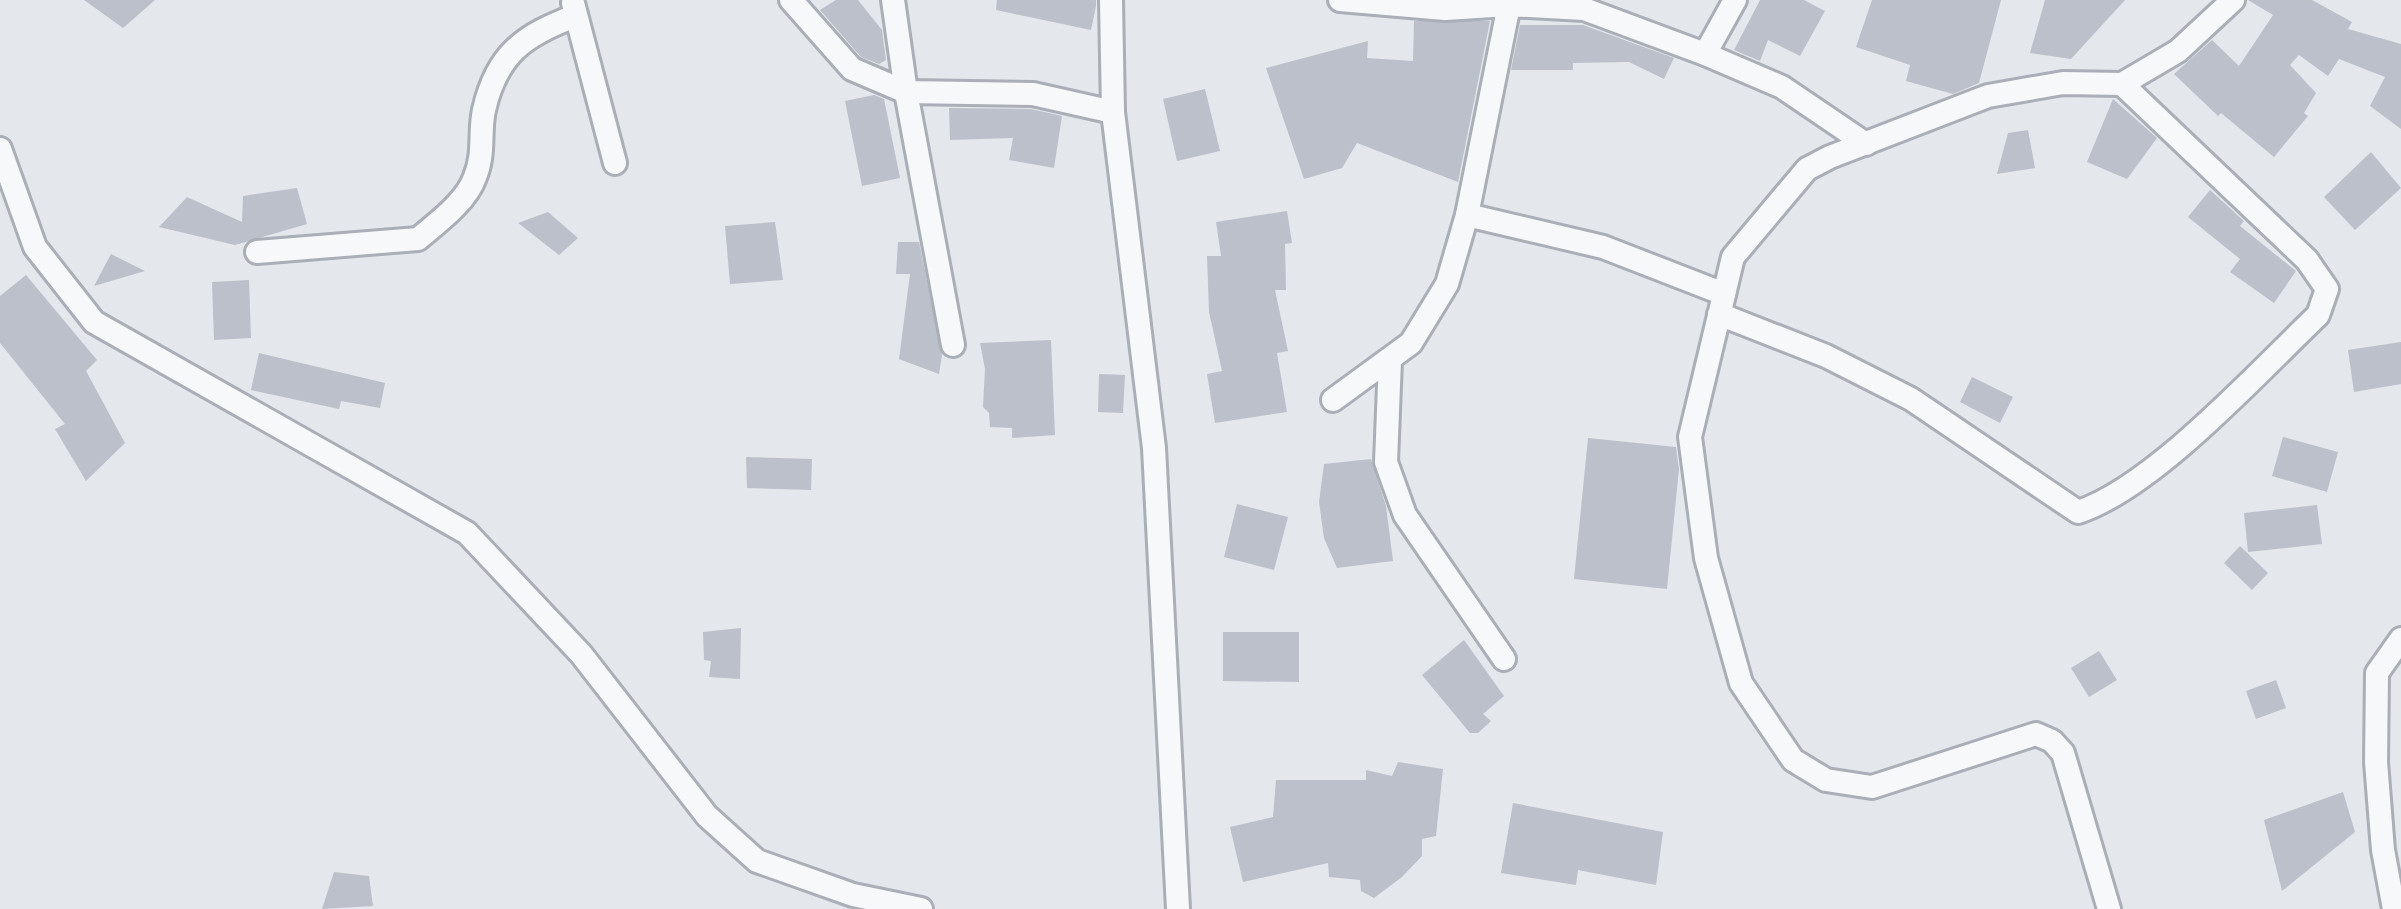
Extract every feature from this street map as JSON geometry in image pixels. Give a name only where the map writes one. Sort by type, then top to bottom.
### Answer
[{"type":"street","points":[[791,0],[852,68],[906,92],[1033,94],[1113,112]]},
{"type":"street","points":[[894,0],[906,92],[953,345]]},
{"type":"street","points":[[1111,0],[1113,112],[1154,448],[1178,909]]},
{"type":"street","points":[[1340,0],[1445,9],[1508,5],[1584,10],[1705,54],[1782,88],[1866,144]]},
{"type":"street","points":[[1705,54],[1736,0]]},
{"type":"street","points":[[2109,909],[2063,753],[2052,741],[2036,734],[1872,786],[1826,780],[1793,760],[1741,683],[1706,558],[1690,437],[1733,257],[1807,169],[1988,96],[2063,83],[2122,84],[2178,51],[2233,0]]},
{"type":"street","points":[[1333,400],[1412,344],[1447,284],[1467,216],[1508,5]]},
{"type":"street","points":[[257,252],[418,239],[474,181],[485,139],[483,112],[500,66],[530,33],[574,8],[615,163]]},
{"type":"street","points":[[1467,216],[1603,247],[1722,304],[1912,399],[2078,512],[2112,501],[2318,316],[2328,289],[2307,260],[2122,84]]},
{"type":"street","points":[[0,150],[34,247],[94,322],[467,533],[582,654],[707,816],[756,861],[853,895],[920,909]]},
{"type":"street","points":[[1390,360],[1386,462],[1405,515],[1504,659]]},
{"type":"street","points":[[2394,909],[2383,850],[2376,762],[2377,673],[2401,639]]},
{"type":"building","points":[[84,0],[155,0],[123,28]]},
{"type":"building","points":[[836,0],[858,0],[882,30],[886,60],[879,64],[861,57],[820,10]]},
{"type":"building","points":[[997,0],[1096,0],[1096,6],[1091,30],[996,10]]},
{"type":"building","points":[[1760,0],[1804,0],[1825,11],[1800,56],[1768,40],[1760,61],[1734,50]]},
{"type":"building","points":[[1872,0],[2001,0],[1979,83],[1953,94],[1906,81],[1910,65],[1856,47]]},
{"type":"building","points":[[2045,0],[2125,0],[2071,59],[2030,53]]},
{"type":"building","points":[[2248,0],[2312,0],[2352,22],[2348,29],[2401,44],[2401,129],[2370,106],[2385,77],[2339,59],[2328,76],[2299,55],[2290,65],[2316,93],[2304,113],[2308,116],[2274,157],[2221,113],[2218,116],[2174,74],[2212,40],[2239,66],[2273,15]]},
{"type":"building","points":[[1414,21],[1490,21],[1458,182],[1357,143],[1342,168],[1304,179],[1266,68],[1368,41],[1367,58],[1413,61]]},
{"type":"building","points":[[1520,25],[1583,25],[1674,58],[1664,79],[1629,62],[1573,63],[1573,70],[1511,70]]},
{"type":"building","points":[[1205,89],[1220,151],[1177,161],[1163,99]]},
{"type":"building","points":[[874,95],[884,99],[900,178],[862,186],[845,101]]},
{"type":"building","points":[[2113,99],[2157,138],[2127,179],[2087,162]]},
{"type":"building","points":[[949,108],[1031,109],[1062,116],[1054,168],[1009,160],[1013,138],[950,140]]},
{"type":"building","points":[[2028,130],[2035,168],[1997,174],[2008,133]]},
{"type":"building","points":[[2371,152],[2401,188],[2355,230],[2324,197]]},
{"type":"building","points":[[297,188],[307,224],[235,245],[159,227],[187,197],[242,222],[243,196]]},
{"type":"building","points":[[2210,190],[2244,221],[2240,226],[2296,271],[2274,303],[2230,272],[2240,259],[2188,217]]},
{"type":"building","points":[[1287,211],[1292,243],[1285,244],[1286,290],[1275,290],[1288,351],[1277,353],[1287,412],[1215,423],[1207,374],[1222,371],[1209,312],[1207,256],[1221,256],[1216,222]]},
{"type":"building","points":[[548,212],[578,238],[559,255],[518,223]]},
{"type":"building","points":[[775,222],[783,280],[730,284],[725,226]]},
{"type":"building","points":[[898,242],[919,242],[942,355],[939,374],[899,359],[910,274],[896,274]]},
{"type":"building","points":[[111,254],[145,271],[94,286]]},
{"type":"building","points":[[26,275],[97,360],[86,371],[125,443],[86,481],[55,429],[65,424],[0,343],[0,296]]},
{"type":"building","points":[[249,280],[251,338],[214,340],[212,282]]},
{"type":"building","points":[[1051,340],[1055,435],[1012,438],[1012,428],[990,427],[989,413],[983,407],[985,369],[980,343]]},
{"type":"building","points":[[2401,342],[2401,384],[2354,392],[2348,350]]},
{"type":"building","points":[[259,353],[385,383],[380,408],[341,401],[339,409],[251,390]]},
{"type":"building","points":[[1099,374],[1125,375],[1123,413],[1098,412]]},
{"type":"building","points":[[1972,377],[2013,397],[2000,423],[1960,402]]},
{"type":"building","points":[[2283,437],[2338,452],[2327,492],[2272,476]]},
{"type":"building","points":[[1588,438],[1676,447],[1679,469],[1667,589],[1574,579]]},
{"type":"building","points":[[746,457],[812,459],[811,490],[747,488]]},
{"type":"building","points":[[1371,459],[1386,506],[1393,561],[1337,568],[1324,538],[1319,502],[1324,464]]},
{"type":"building","points":[[1237,504],[1288,517],[1274,570],[1224,557]]},
{"type":"building","points":[[2317,505],[2322,544],[2248,552],[2244,513]]},
{"type":"building","points":[[2240,546],[2268,573],[2252,590],[2224,563]]},
{"type":"building","points":[[741,628],[740,679],[709,677],[711,661],[704,660],[703,632]]},
{"type":"building","points":[[1223,632],[1299,632],[1299,682],[1223,681]]},
{"type":"building","points":[[1464,640],[1504,696],[1483,714],[1491,721],[1478,733],[1470,733],[1422,675]]},
{"type":"building","points":[[2099,651],[2117,680],[2089,697],[2071,668]]},
{"type":"building","points":[[2276,680],[2286,708],[2256,719],[2246,691]]},
{"type":"building","points":[[1398,762],[1443,769],[1436,836],[1422,839],[1422,856],[1402,877],[1374,898],[1361,891],[1360,880],[1329,877],[1328,863],[1243,882],[1230,827],[1273,817],[1276,780],[1366,780],[1366,770],[1392,776]]},
{"type":"building","points":[[2343,792],[2355,832],[2282,891],[2264,820]]},
{"type":"building","points":[[1513,803],[1663,832],[1656,885],[1578,870],[1576,885],[1501,873]]},
{"type":"building","points":[[334,872],[369,876],[373,906],[322,909]]}]
